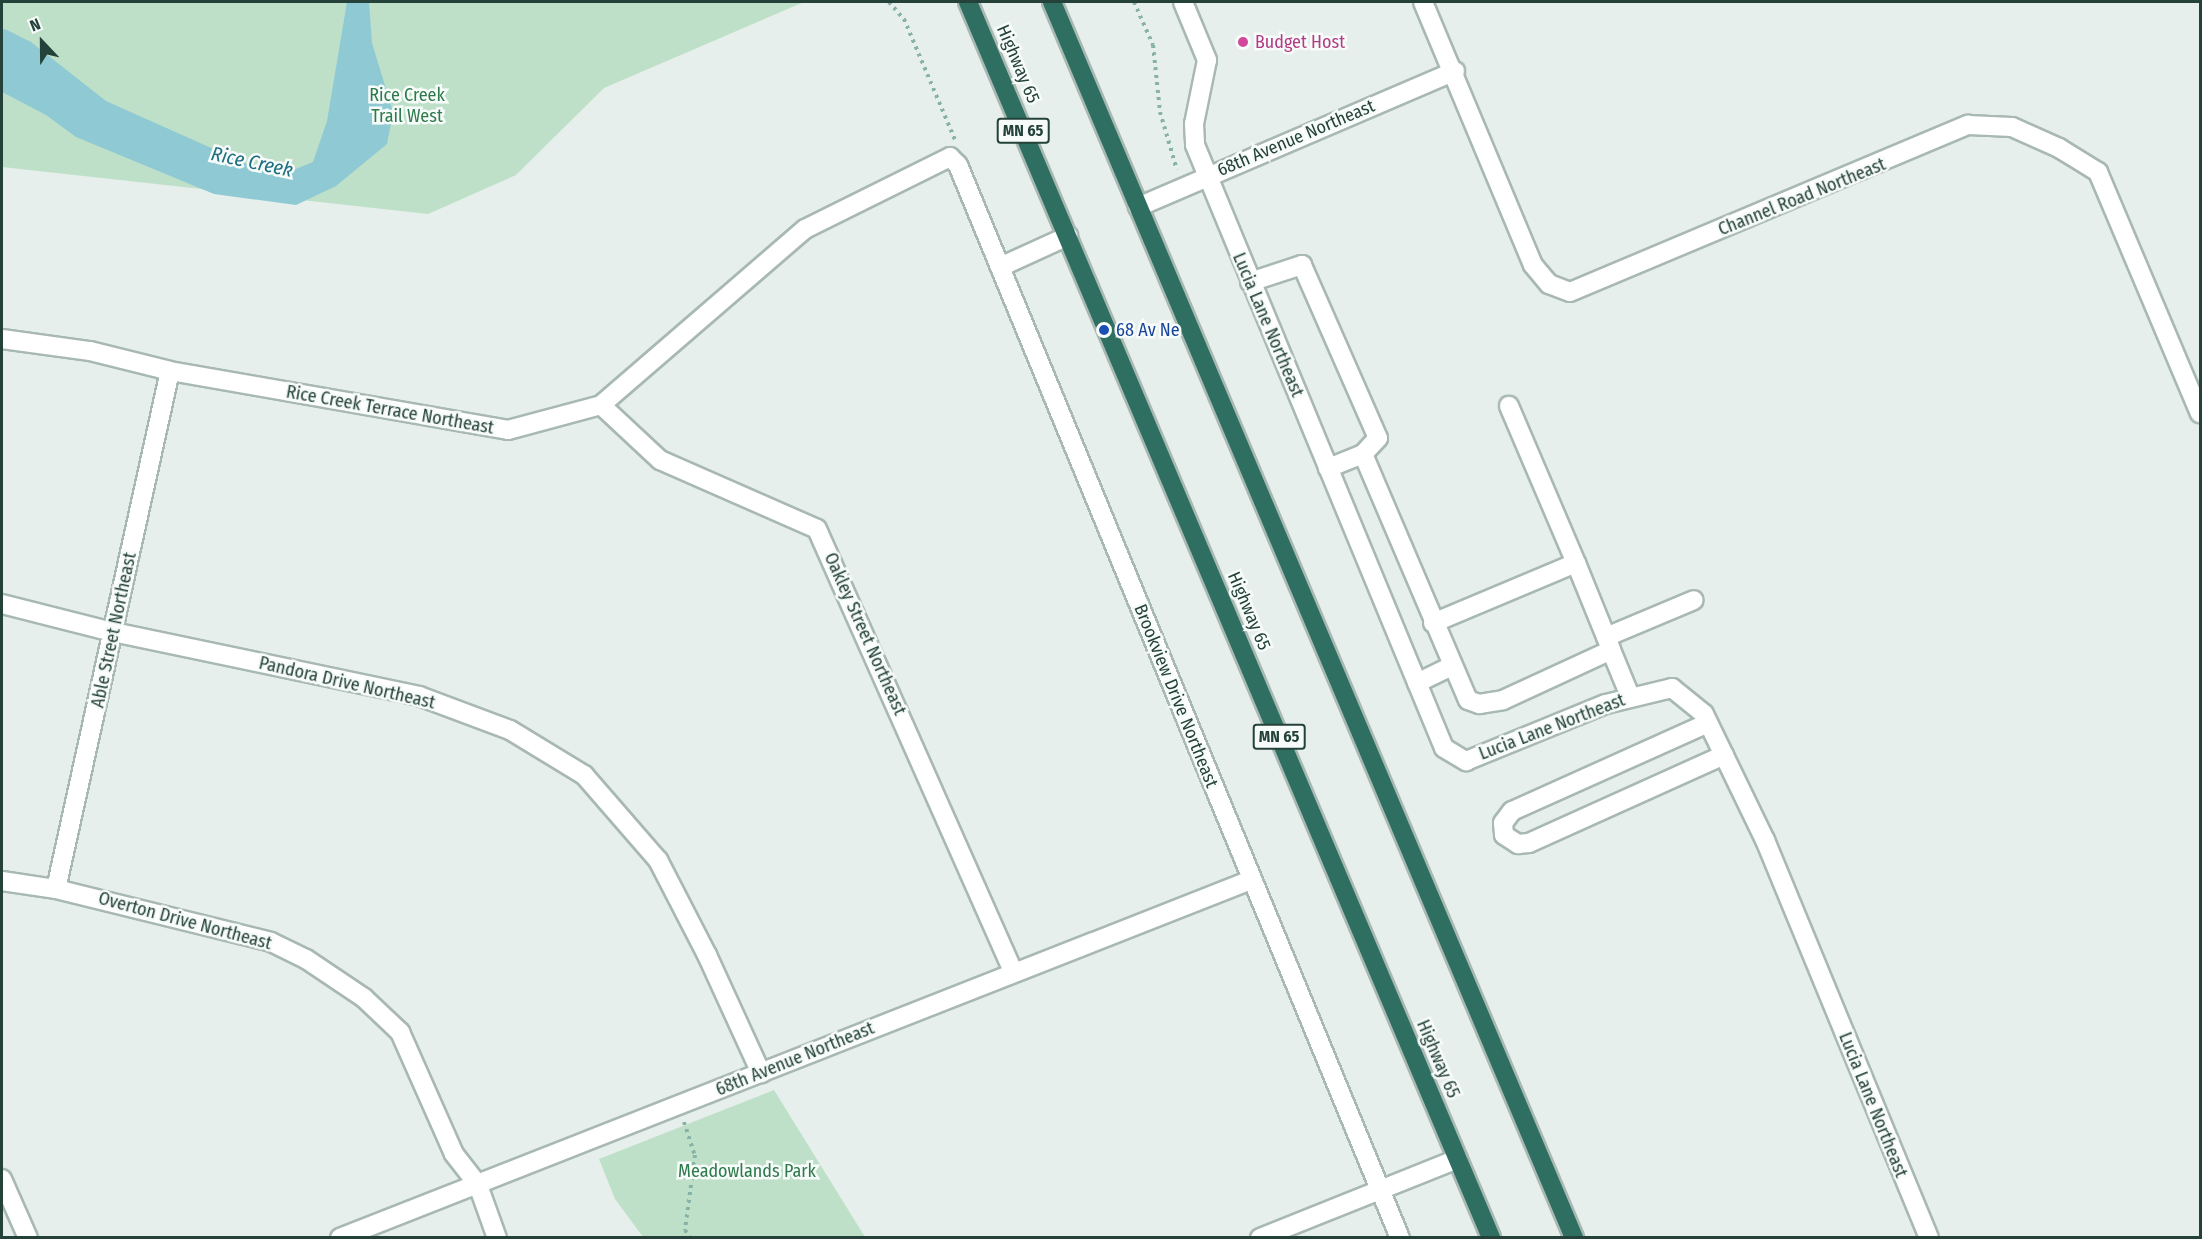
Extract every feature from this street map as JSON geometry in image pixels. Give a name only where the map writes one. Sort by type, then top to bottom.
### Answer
[{"type":"highway","name":"Highway 65","points":[[968,2],[1491,1238]]},
{"type":"highway","points":[[1052,2],[1574,1238]]},
{"type":"street","name":"Lucia Lane Northeast","points":[[1183,2],[1207,60],[1194,124],[1195,145],[1444,748],[1466,761],[1630,696],[1672,688],[1704,714],[1765,840],[1929,1238]]},
{"type":"street","name":"Channel Road Northeast","points":[[1423,2],[1455,71],[1533,265],[1549,284],[1570,292],[1968,125],[2012,127],[2059,148],[2098,172],[2200,413]]},
{"type":"street","name":"68th Avenue Northeast","points":[[1138,207],[1206,175],[1455,71]]},
{"type":"street","name":"Brookview Drive Northeast","points":[[950,157],[958,165],[1400,1238]]},
{"type":"street","name":"Rice Creek Terrace Northeast","points":[[2,339],[90,351],[170,371],[508,430],[601,405],[806,229],[950,157]]},
{"type":"street","points":[[1000,267],[1068,236]]},
{"type":"street","points":[[1250,282],[1302,265],[1378,438],[1363,454],[1328,468]]},
{"type":"street","name":"Able Street Northeast","points":[[56,889],[170,371]]},
{"type":"street","name":"Oakley Street Northeast","points":[[601,405],[660,460],[817,529],[1013,971]]},
{"type":"street","points":[[1509,406],[1630,696]]},
{"type":"street","points":[[1363,454],[1468,700],[1479,704],[1503,700],[1694,600]]},
{"type":"street","points":[[1434,623],[1576,563]]},
{"type":"street","name":"Pandora Drive Northeast","points":[[2,604],[114,632],[419,696],[510,730],[584,775],[658,860],[707,955],[761,1073]]},
{"type":"street","points":[[1417,682],[1452,666]]},
{"type":"street","points":[[1708,723],[1512,811],[1503,824],[1504,834],[1518,844],[1529,843],[1724,755]]},
{"type":"street","name":"68th Avenue Northeast","points":[[340,1238],[678,1106],[1013,971],[1251,880]]},
{"type":"street","name":"Overton Drive Northeast","points":[[2,881],[56,889],[271,942],[347,986],[400,1032],[454,1154],[478,1185],[497,1238]]},
{"type":"street","points":[[1260,1238],[1458,1159]]},
{"type":"street","points":[[2,1179],[28,1238]]},
{"type":"path","points":[[889,2],[904,19],[954,132],[950,157]]},
{"type":"path","points":[[1134,2],[1153,45],[1160,112],[1173,160],[1184,185]]},
{"type":"path","points":[[678,1106],[695,1155],[685,1230],[690,1238]]},
{"type":"green space","name":"Rice Creek Trail West","points":[[2,2],[804,2],[604,88],[516,175],[428,214],[2,167]]},
{"type":"green space","name":"Meadowlands Park","points":[[774,1090],[865,1237],[643,1237],[615,1199],[599,1159]]},
{"type":"water","name":"Rice Creek","points":[[347,2],[369,2],[372,43],[393,112],[387,144],[336,186],[296,205],[214,194],[76,137],[46,115],[2,92],[2,30],[5,29],[31,42],[106,101],[276,177],[313,162],[327,121]]},
{"type":"place","name":"Budget Host","points":[[1243,42]]},
{"type":"place","name":"68 Av Ne","points":[[1104,330]]}]
